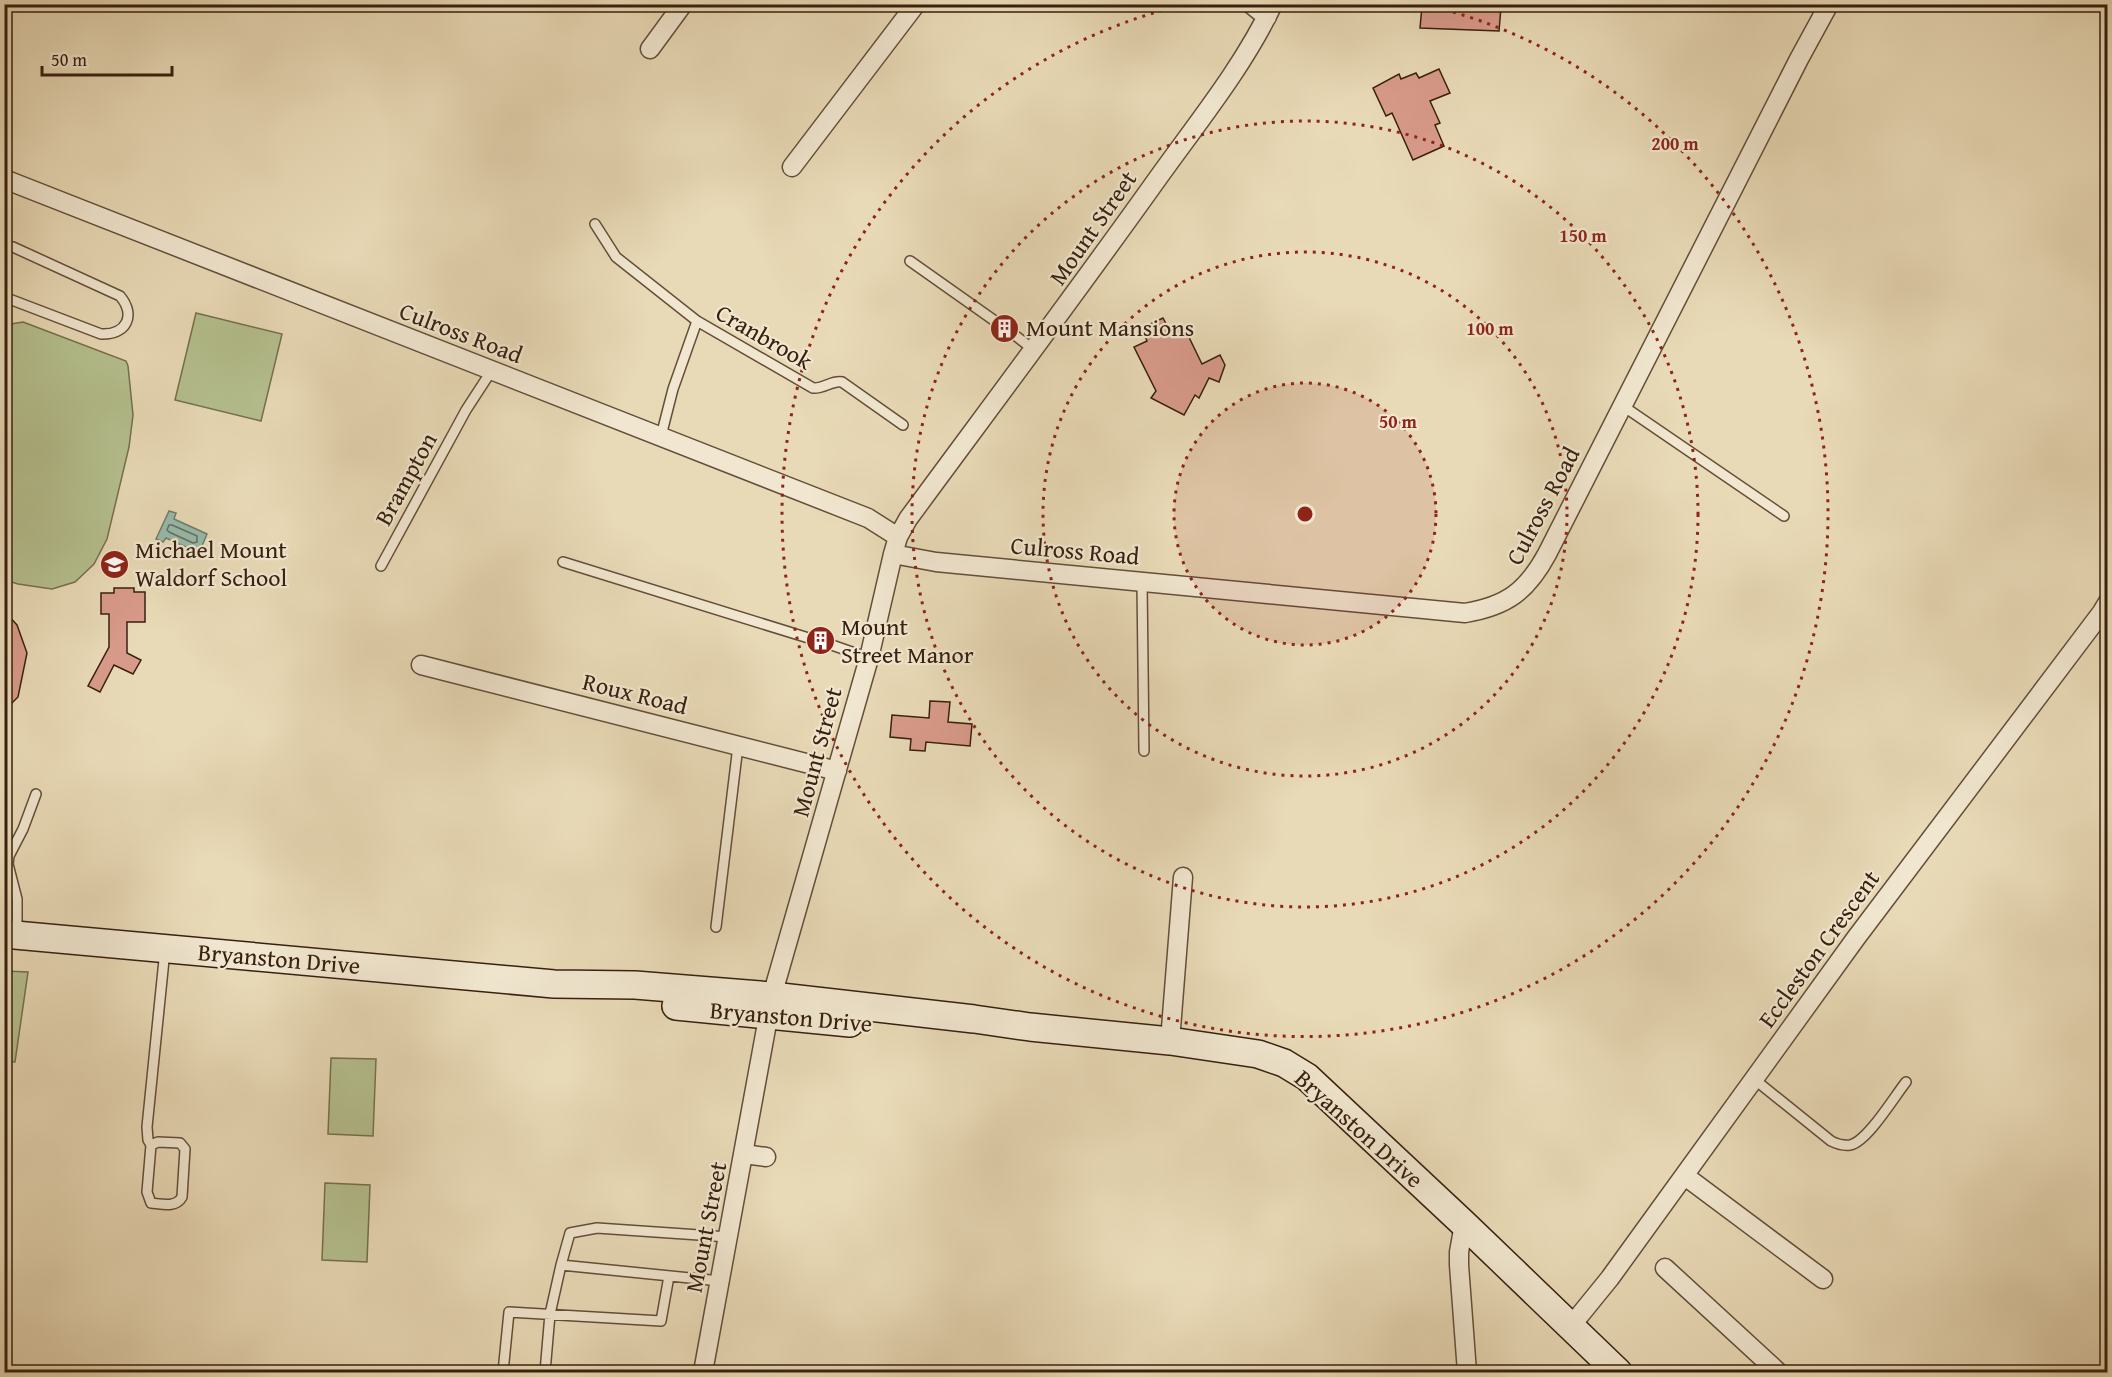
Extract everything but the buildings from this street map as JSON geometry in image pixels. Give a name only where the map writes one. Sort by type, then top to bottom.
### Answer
[{"type":"main road","name":"Bryanston Drive","points":[[10,934],[554,984],[635,985],[771,1006],[973,1032],[1030,1028],[1170,1041],[1258,1054],[1284,1063],[1307,1077],[1618,1372]]},
{"type":"street","points":[[650,49],[683,4]]},
{"type":"street","points":[[792,167],[916,4]]},
{"type":"street","points":[[1251,4],[1270,11]]},
{"type":"street","name":"Culross Road","points":[[4,179],[868,518],[895,545],[936,562],[1465,613],[1485,610],[1503,603],[1526,586],[1536,574],[1829,4]]},
{"type":"street","name":"Mount Street","points":[[703,1372],[771,1006],[869,658],[895,545],[908,519],[1103,257],[1248,51],[1270,11]]},
{"type":"street","name":"Eccleston Crescent","points":[[1571,1326],[1610,1278],[1856,938],[2096,621],[2108,602]]},
{"type":"street","name":"Roux Road","points":[[421,665],[837,771]]},
{"type":"street","points":[[1170,1041],[1184,877]]},
{"type":"street","points":[[744,1154],[766,1157]]},
{"type":"street","points":[[1685,1176],[1823,1279]]},
{"type":"street","points":[[1464,1224],[1459,1265],[1467,1372]]},
{"type":"street","points":[[1665,1268],[1778,1372]]},
{"type":"lane","name":"Cranbrook","points":[[595,224],[616,256],[697,321],[813,388],[824,388],[835,381],[842,382],[903,425]]},
{"type":"lane","points":[[4,246],[13,247],[120,296],[126,303],[128,320],[116,333],[102,334],[4,297]]},
{"type":"lane","points":[[910,261],[1034,350]]},
{"type":"lane","name":"Cranbrook","points":[[662,436],[673,389],[697,321]]},
{"type":"lane","name":"Brampton","points":[[381,566],[466,410],[492,370]]},
{"type":"lane","points":[[1623,406],[1784,516]]},
{"type":"lane","points":[[563,562],[815,639]]},
{"type":"lane","points":[[1142,582],[1144,751]]},
{"type":"lane","points":[[826,643],[869,658]]},
{"type":"lane","points":[[716,927],[738,746]]},
{"type":"lane","points":[[10,934],[17,899],[8,864],[9,856],[23,830],[36,794]]},
{"type":"lane","points":[[151,1145],[158,1142],[180,1143],[185,1149],[182,1197],[180,1202],[174,1205],[151,1203],[148,1198],[151,1145],[148,1140],[147,1127],[165,948]]},
{"type":"lane","points":[[1754,1079],[1831,1141],[1840,1145],[1851,1145],[1862,1139],[1905,1082]]},
{"type":"lane","points":[[545,1372],[550,1314],[570,1233],[597,1227],[728,1237]]},
{"type":"lane","points":[[561,1265],[720,1281]]},
{"type":"lane","points":[[503,1372],[509,1312],[662,1322],[669,1276]]},
{"type":"green space","points":[[196,313],[282,334],[261,421],[175,400]]},
{"type":"green space","points":[[23,322],[126,361],[128,366],[133,415],[129,447],[107,539],[94,564],[75,582],[52,589],[5,580],[5,325]]},
{"type":"green space","points":[[4,971],[28,972],[15,1062],[5,1061]]},
{"type":"green space","points":[[331,1058],[376,1059],[373,1136],[328,1134]]},
{"type":"green space","points":[[325,1183],[370,1185],[367,1262],[322,1260]]},
{"type":"water","points":[[169,511],[176,513],[174,519],[207,534],[199,553],[166,538],[163,542],[156,539]]},
{"type":"place","name":"Mount Mansions","points":[[1005,328]]},
{"type":"place","name":"Michael Mount Waldorf School","points":[[114,564]]},
{"type":"place","name":"Mount Street Manor","points":[[820,641]]}]
